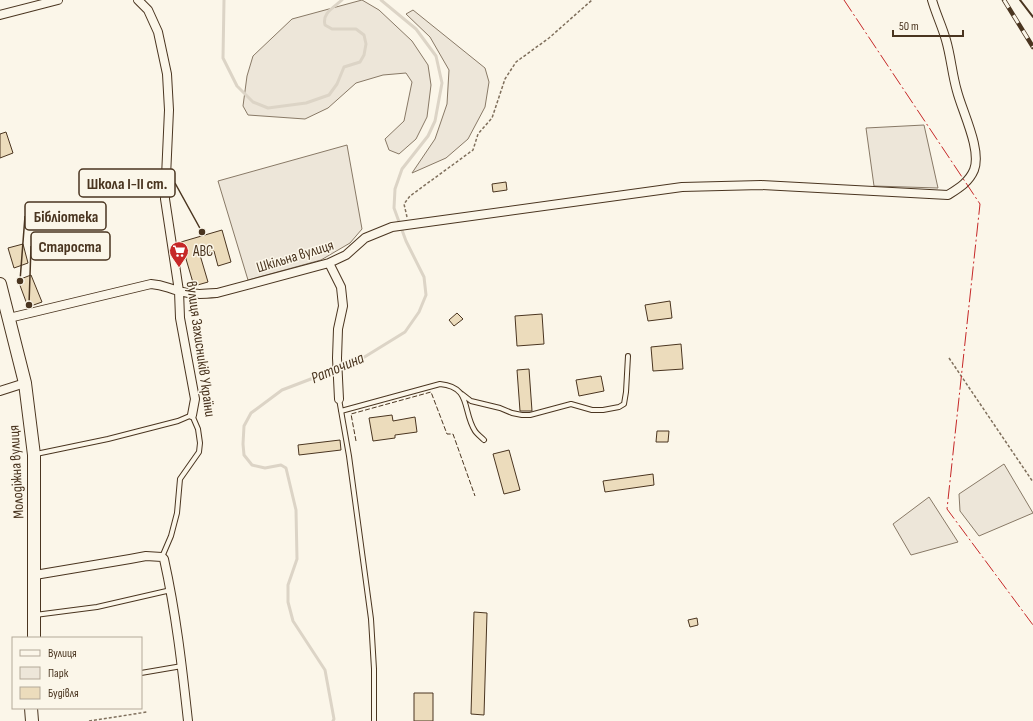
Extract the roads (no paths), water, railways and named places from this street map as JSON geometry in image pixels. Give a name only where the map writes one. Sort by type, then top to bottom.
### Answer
[{"type":"street","points":[[0,15],[58,0]]},
{"type":"street","name":"вулиця Захисників України","points":[[138,0],[148,10],[158,32],[167,74],[168,110],[165,199],[179,291],[180,318],[195,399],[192,415]]},
{"type":"street","name":"Шкільна вулиця","points":[[9,318],[151,284],[163,285],[179,291],[200,295],[217,293],[329,263],[346,255],[365,238],[392,227],[633,193],[682,187],[761,185],[948,195],[969,179],[974,169],[976,160],[974,143],[957,92],[946,40],[932,0]]},
{"type":"street","points":[[329,263],[341,287],[343,306],[338,330],[337,358],[339,399]]},
{"type":"street","name":"Молодіжна вулиця","points":[[0,284],[25,383],[34,455],[34,637]]},
{"type":"street","points":[[0,391],[25,383]]},
{"type":"street","points":[[35,575],[146,556],[162,557],[171,590],[177,622],[188,721]]},
{"type":"street","points":[[31,709],[32,721]]},
{"type":"lane","points":[[341,411],[440,384],[455,388],[471,401],[522,415],[571,404],[592,410],[603,410],[619,407],[624,404],[628,356]]},
{"type":"lane","points":[[462,394],[475,430],[484,440]]},
{"type":"lane","points":[[339,399],[349,456],[372,618],[374,721]]},
{"type":"lane","points":[[34,455],[108,439],[178,421],[192,415]]},
{"type":"lane","name":"вулиця Захисників України","points":[[162,557],[177,513],[180,479],[199,452],[200,443],[198,430],[192,415]]},
{"type":"lane","points":[[34,615],[97,607],[171,590]]},
{"type":"lane","points":[[142,673],[182,666]]},
{"type":"waterway","name":"Раточина","points":[[224,0],[223,58],[237,86],[253,102],[268,108],[306,103],[329,95],[337,84],[344,67],[360,62],[364,55],[366,44],[364,35],[356,29],[332,29],[325,25],[324,21],[327,14],[342,0]]},
{"type":"waterway","name":"Раточина","points":[[333,721],[334,719],[325,670],[293,621],[288,602],[288,585],[297,559],[296,510],[286,468],[281,465],[265,468],[252,465],[244,455],[244,426],[251,413],[282,390],[358,361],[405,332],[419,312],[426,295],[424,277],[406,241],[394,208],[395,189],[402,169],[428,136],[435,121],[442,83],[436,56],[416,29],[381,0]]},
{"type":"railway","points":[[1004,0],[1033,47]]},
{"type":"place","name":"Школа І-ІІ ст.","points":[[202,232]]},
{"type":"place","name":"ABC","points":[[179,268]]},
{"type":"place","name":"Бібліотека","points":[[20,281]]},
{"type":"place","name":"Староста","points":[[29,305]]}]
